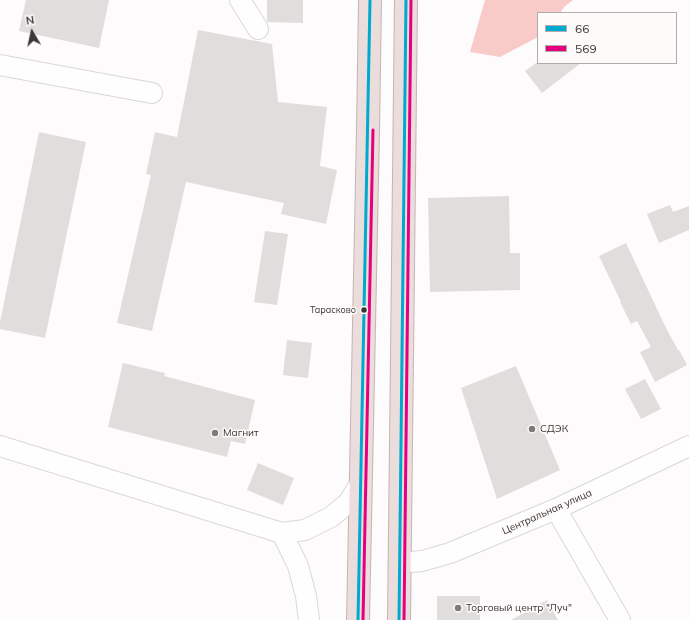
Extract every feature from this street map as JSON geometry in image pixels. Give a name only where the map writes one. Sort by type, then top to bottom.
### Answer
[{"type":"highway","points":[[358,620],[370,0]]},
{"type":"highway","points":[[399,620],[406,0]]},
{"type":"street","points":[[240,0],[258,29]]},
{"type":"street","points":[[0,65],[152,93]]},
{"type":"street","points":[[0,446],[282,533],[305,530],[331,517],[348,503],[360,484]]},
{"type":"street","name":"Центральная улица","points":[[400,563],[422,561],[450,553],[556,509],[689,446]]},
{"type":"street","points":[[556,509],[620,620]]},
{"type":"street","points":[[282,533],[298,566],[306,596],[309,620]]},
{"type":"shaded area","points":[[485,0],[573,0],[564,7],[561,12],[537,12],[537,38],[500,57],[470,52]]},
{"type":"building","points":[[26,0],[109,0],[99,48],[19,31]]},
{"type":"building","points":[[267,0],[303,0],[303,23],[267,22]]},
{"type":"building","points":[[198,30],[272,44],[278,102],[327,107],[320,166],[337,170],[326,224],[281,214],[284,203],[186,182],[152,331],[117,323],[151,175],[146,174],[155,132],[177,137]]},
{"type":"building","points":[[536,63],[580,64],[542,93],[525,71]]},
{"type":"building","points":[[39,132],[86,142],[45,338],[0,329],[0,322]]},
{"type":"building","points":[[509,196],[510,253],[520,253],[520,290],[430,292],[428,198]]},
{"type":"building","points":[[670,205],[673,212],[689,206],[689,230],[659,243],[647,214]]},
{"type":"building","points":[[265,231],[288,234],[277,305],[254,302]]},
{"type":"building","points":[[626,243],[666,328],[687,365],[655,382],[640,352],[651,347],[637,321],[631,324],[599,256]]},
{"type":"building","points":[[287,340],[312,343],[308,378],[283,375]]},
{"type":"building","points":[[123,363],[165,373],[164,376],[255,400],[245,444],[231,441],[227,457],[108,427]]},
{"type":"building","points":[[516,366],[560,470],[497,499],[461,388]]},
{"type":"building","points":[[645,379],[661,409],[641,419],[625,389]]},
{"type":"building","points":[[258,463],[294,478],[283,505],[247,490]]},
{"type":"building","name":"Торговый центр \"Луч\"","points":[[437,596],[480,596],[480,620],[437,620]]},
{"type":"building","points":[[547,600],[558,620],[511,620]]},
{"type":"transit line","name":"66","points":[[358,620],[370,0]]},
{"type":"transit line","name":"66","points":[[399,620],[406,0]]},
{"type":"transit line","name":"569","points":[[404,620],[411,0]]},
{"type":"transit line","name":"569","points":[[363,620],[373,130]]},
{"type":"place","name":"Тарасково","points":[[364,310]]},
{"type":"place","name":"СДЭК","points":[[532,429]]},
{"type":"place","name":"Магнит","points":[[215,433]]},
{"type":"place","name":"Торговый центр \"Луч\"","points":[[458,608]]}]
